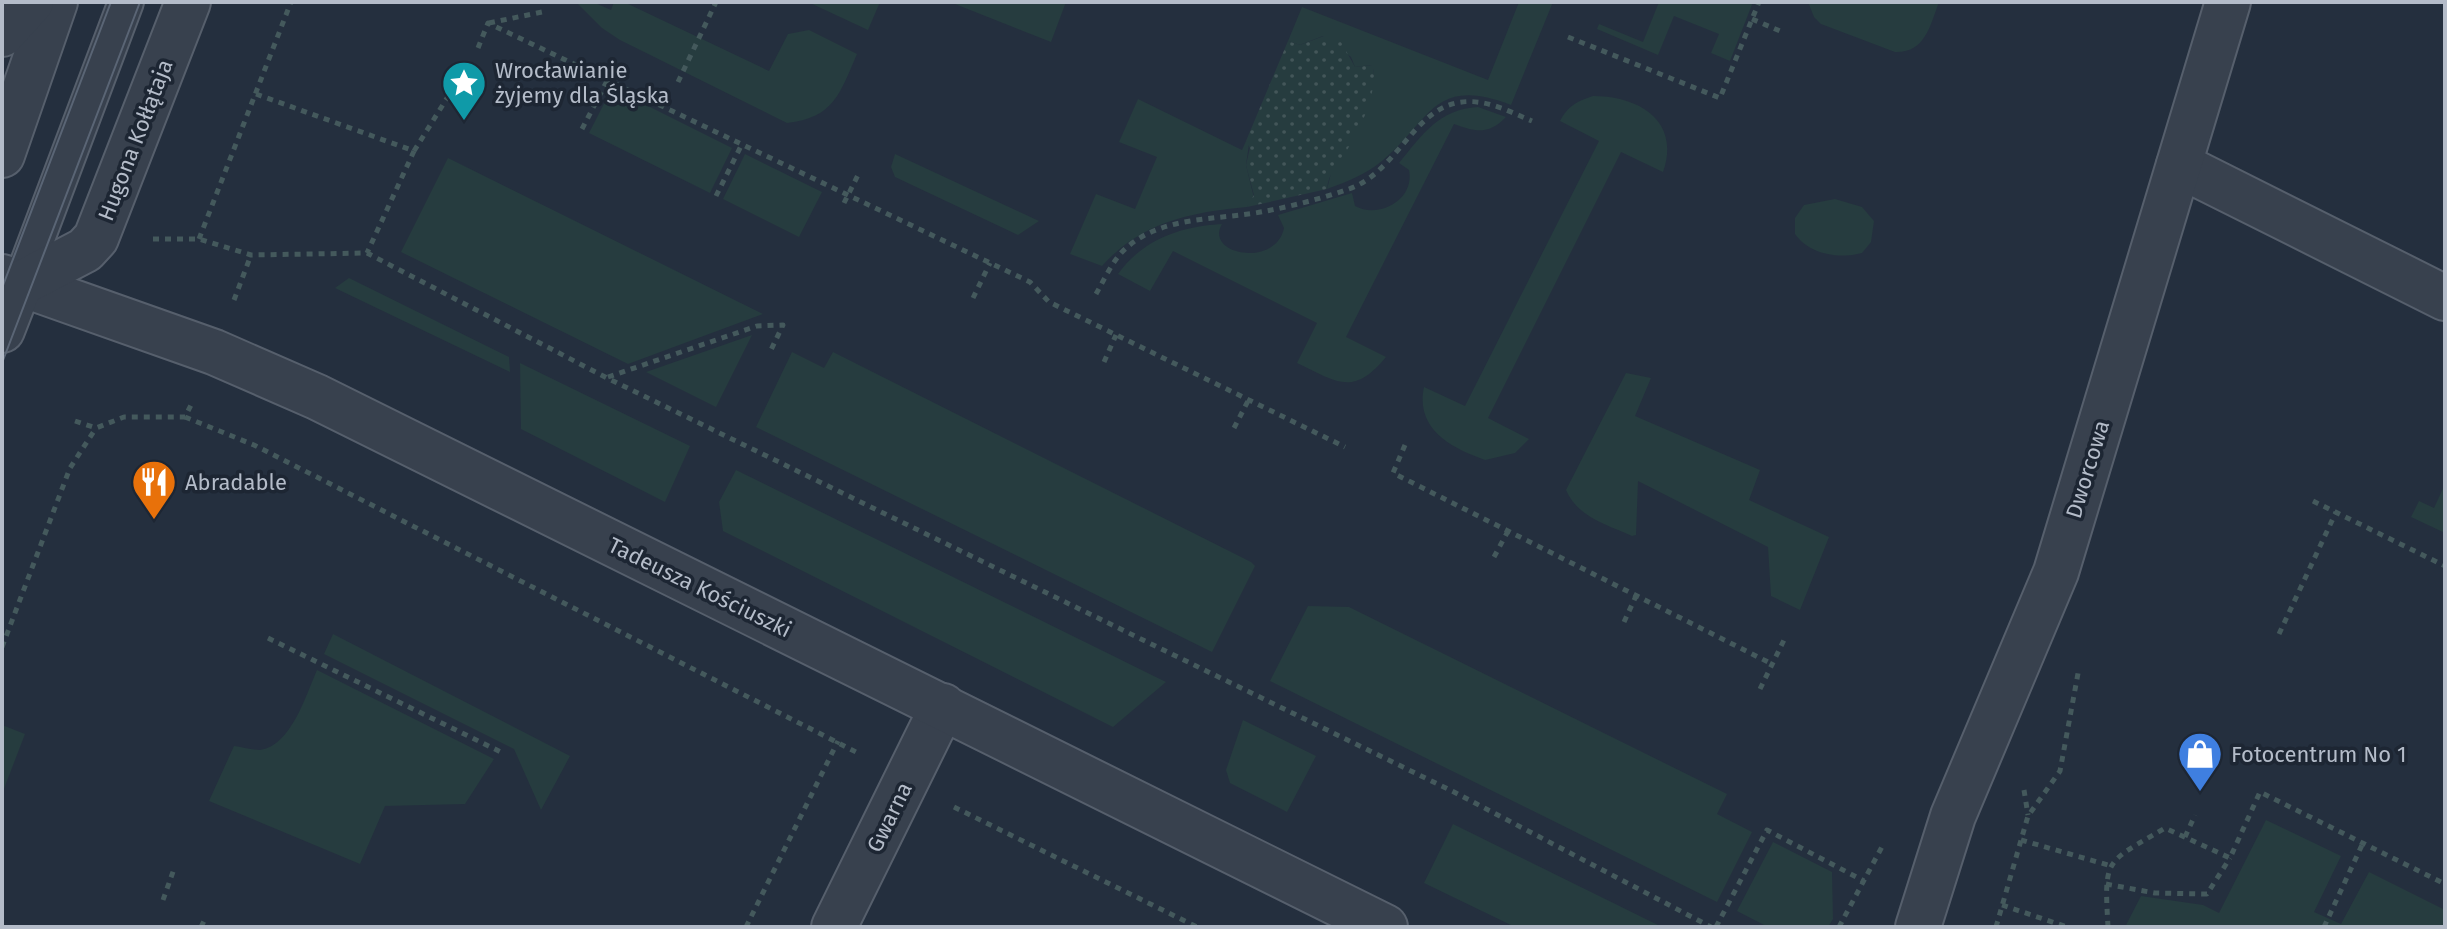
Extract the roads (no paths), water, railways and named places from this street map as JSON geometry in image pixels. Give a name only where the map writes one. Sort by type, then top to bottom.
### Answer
[{"type":"street","points":[[2,34],[31,2]]},
{"type":"street","points":[[2,155],[55,2]]},
{"type":"street","name":"Hugona Kołłątaja","points":[[8,275],[85,250],[96,238],[188,2]]},
{"type":"street","name":"Dworcowa","points":[[1918,927],[1953,816],[2056,572],[2228,2]]},
{"type":"street","points":[[2179,165],[2445,298]]},
{"type":"street","points":[[2,330],[8,275]]},
{"type":"street","name":"Tadeusza Kościuszki","points":[[8,275],[214,352],[317,397],[1385,927]]},
{"type":"street","name":"Gwarna","points":[[834,927],[943,706]]},
{"type":"lane","points":[[8,275],[126,2]]},
{"type":"tram line","points":[[2,288],[111,2]]},
{"type":"tram line","points":[[2,363],[140,2]]},
{"type":"place","name":"Wrocławianie żyjemy dla Śląska","points":[[464,122]]},
{"type":"place","name":"Abradable","points":[[154,521]]},
{"type":"place","name":"Fotocentrum No 1","points":[[2200,793]]}]
